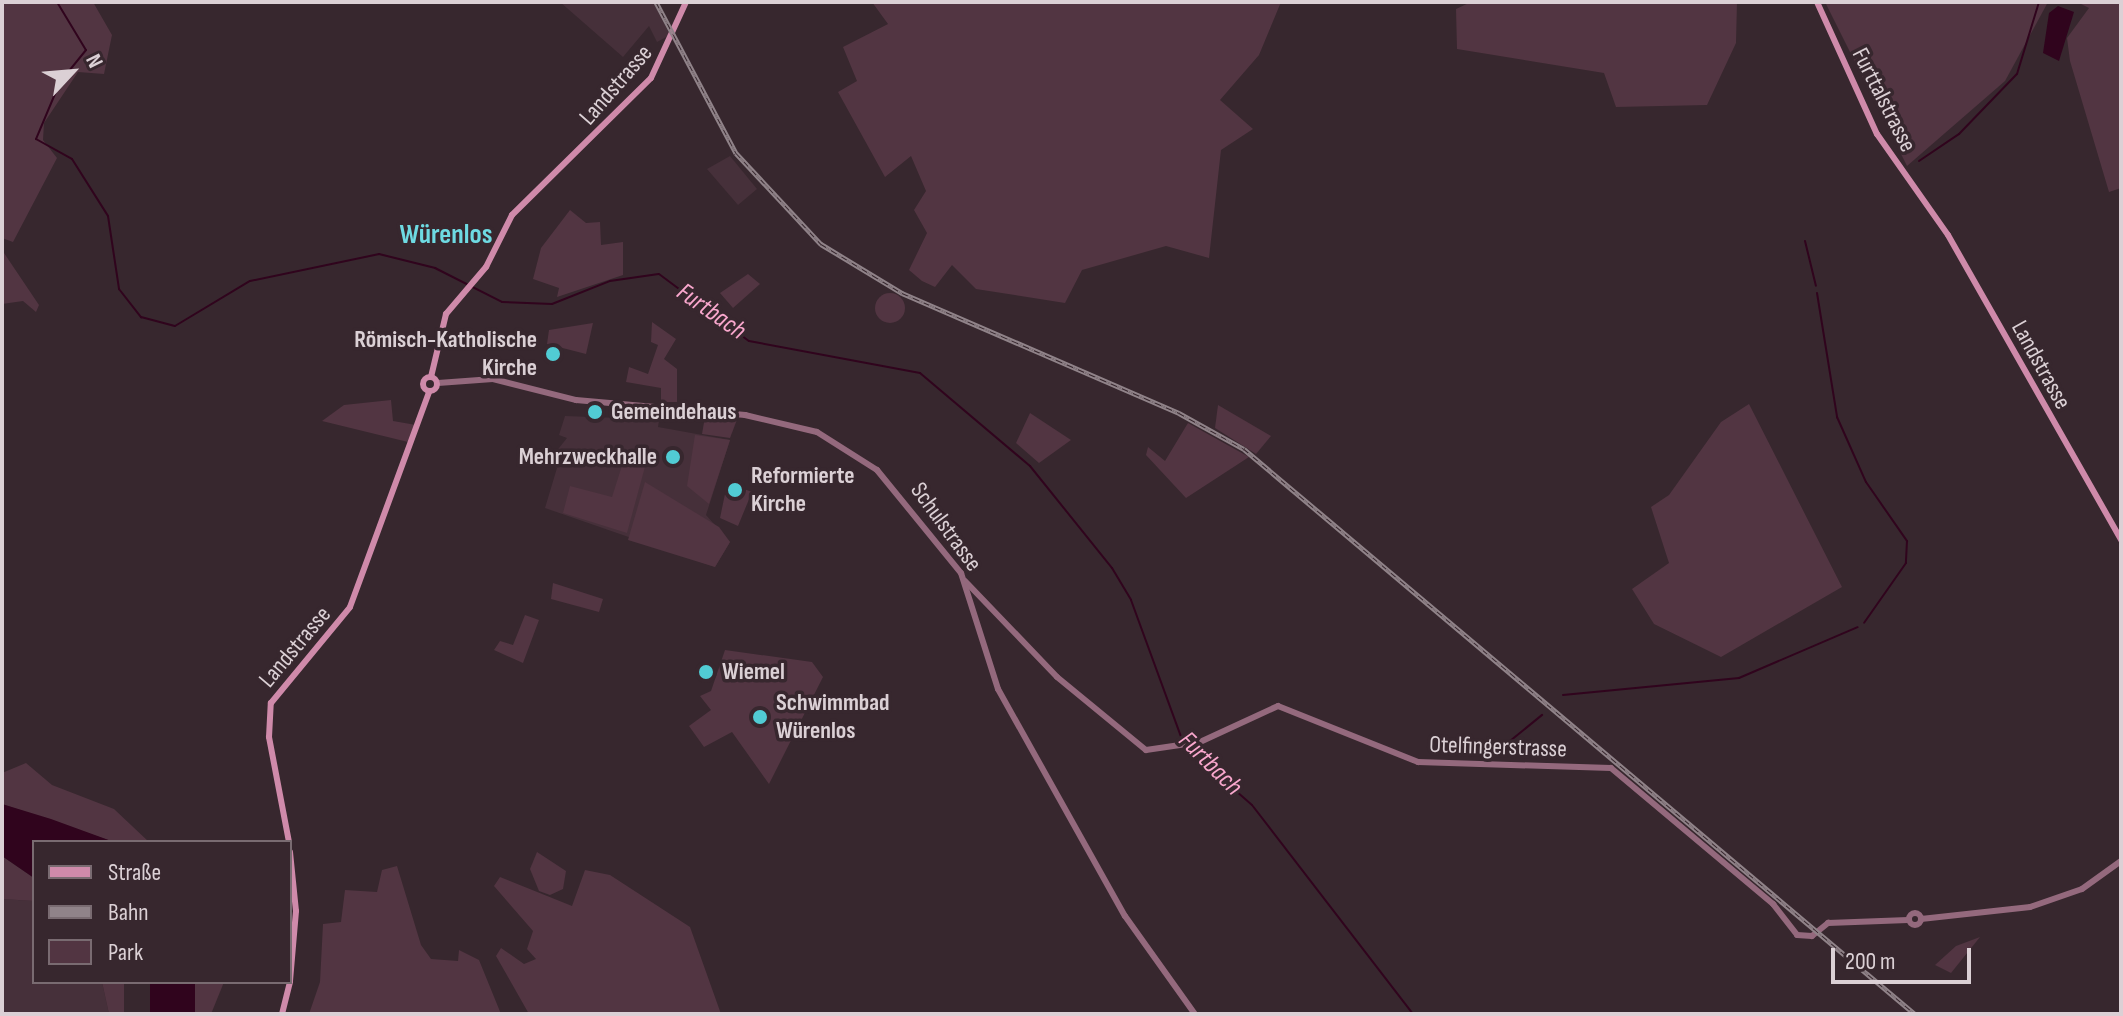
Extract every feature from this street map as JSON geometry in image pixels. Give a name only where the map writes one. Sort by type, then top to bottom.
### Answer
[{"type":"main road","name":"Landstrasse","points":[[289,840],[269,737],[271,703],[350,607],[429,392],[423,382],[431,377],[446,314],[538,182],[599,136],[651,78],[686,2]]},
{"type":"main road","name":"Furttalstrasse","points":[[1817,2],[1877,134],[1929,208]]},
{"type":"main road","name":"Landstrasse","points":[[1929,208],[2121,540]]},
{"type":"main road","points":[[429,392],[438,383],[431,377]]},
{"type":"main road","points":[[292,872],[296,911],[292,958]]},
{"type":"main road","points":[[282,1014],[289,984]]},
{"type":"street","name":"Schulstrasse","points":[[438,383],[493,379],[566,398],[702,408],[809,430],[886,478],[965,581],[998,689],[1125,916],[1193,1012]]},
{"type":"street","name":"Otelfingerstrasse","points":[[965,581],[1124,736],[1149,751],[1185,745],[1278,706],[1418,762],[1611,768],[1773,904],[1793,932],[1812,936],[1828,923],[1908,920],[1913,913],[1921,919],[2030,907],[2082,889],[2121,861]]},
{"type":"shaded area","points":[[560,2],[653,2],[670,35],[657,42],[649,26],[623,57]]},
{"type":"shaded area","points":[[2058,6],[2074,12],[2059,61],[2043,53],[2049,13]]},
{"type":"shaded area","points":[[730,156],[757,189],[738,205],[707,169]]},
{"type":"shaded area","points":[[619,406],[661,408],[658,427],[730,440],[706,515],[730,542],[715,567],[545,508],[557,468],[547,463],[567,438],[559,435],[565,416],[618,418]]},
{"type":"shaded area","points":[[2,804],[109,840],[32,840],[32,877],[2,856]]},
{"type":"shaded area","points":[[2,899],[32,901],[32,984],[102,984],[109,1014],[2,1014]]},
{"type":"shaded area","points":[[150,984],[195,984],[195,1014],[150,1014]]},
{"type":"green space","points":[[2,2],[93,2],[112,35],[104,74],[78,72],[44,123],[43,140],[57,158],[13,242],[2,238]]},
{"type":"green space","points":[[872,2],[1281,2],[1259,55],[1220,100],[1253,129],[1221,150],[1209,258],[1166,246],[1082,270],[1065,303],[976,289],[952,265],[935,287],[922,281],[909,270],[927,233],[914,210],[926,191],[911,156],[885,177],[838,92],[857,81],[843,47],[888,24]]},
{"type":"green space","points":[[1471,2],[1737,2],[1736,43],[1707,105],[1616,107],[1604,73],[1457,49],[1456,9]]},
{"type":"green space","points":[[1825,2],[2048,2],[2005,81],[1907,166]]},
{"type":"green space","points":[[2077,2],[2121,2],[2121,188],[2109,192],[2070,61],[2067,38],[2089,8]]},
{"type":"green space","points":[[570,210],[586,223],[600,222],[601,245],[623,242],[623,275],[557,297],[559,288],[533,279],[541,248]]},
{"type":"green space","points":[[2,250],[39,305],[36,312],[23,301],[2,304]]},
{"type":"green space","points":[[748,274],[760,284],[733,308],[720,293]]},
{"type":"green space","points":[[890,293],[901,297],[905,308],[901,319],[890,323],[879,319],[875,308],[879,297]]},
{"type":"green space","points":[[652,322],[676,339],[664,359],[677,369],[677,402],[661,402],[661,388],[626,382],[629,367],[648,374],[658,345],[651,342]]},
{"type":"green space","points":[[593,323],[586,354],[547,344],[549,330]]},
{"type":"green space","points":[[391,400],[393,421],[416,425],[408,442],[322,421],[344,405]]},
{"type":"green space","points":[[1749,404],[1842,587],[1721,657],[1654,624],[1632,589],[1669,563],[1651,507],[1669,495],[1721,422]]},
{"type":"green space","points":[[1218,405],[1271,436],[1256,454],[1215,428]]},
{"type":"green space","points":[[706,411],[738,417],[730,438],[702,434]]},
{"type":"green space","points":[[1030,413],[1071,440],[1039,463],[1016,443]]},
{"type":"green space","points":[[1188,423],[1249,457],[1186,498],[1146,455],[1148,447],[1165,461]]},
{"type":"green space","points":[[695,435],[730,440],[709,504],[687,486]]},
{"type":"green space","points":[[625,456],[646,463],[627,533],[563,513],[570,486],[612,497]]},
{"type":"green space","points":[[645,482],[719,527],[730,542],[715,567],[628,540]]},
{"type":"green space","points":[[744,489],[752,492],[738,526],[720,518],[725,494],[738,500]]},
{"type":"green space","points":[[553,583],[603,599],[599,612],[551,599]]},
{"type":"green space","points":[[525,615],[539,620],[523,663],[494,650],[500,641],[513,645]]},
{"type":"green space","name":"Schwimmbad Würenlos","points":[[725,650],[812,662],[823,677],[769,784],[732,732],[704,747],[689,726],[711,710],[700,696],[711,691]]},
{"type":"green space","points":[[26,763],[52,785],[114,809],[147,840],[108,840],[2,804],[2,773]]},
{"type":"green space","points":[[537,852],[566,871],[563,889],[550,895],[539,891],[530,869]]},
{"type":"green space","points":[[2,856],[32,877],[32,901],[2,899]]},
{"type":"green space","points":[[397,866],[421,945],[431,959],[458,961],[459,950],[479,960],[501,1014],[309,1014],[320,982],[323,924],[341,922],[345,890],[377,892],[382,870]]},
{"type":"green space","points":[[585,870],[610,875],[690,927],[721,1014],[529,1014],[496,956],[501,948],[524,964],[536,959],[527,949],[533,931],[494,886],[500,877],[572,906]]},
{"type":"green space","points":[[1980,937],[1951,973],[1935,965],[1956,946]]},
{"type":"green space","points":[[102,984],[124,984],[124,1014],[109,1014]]},
{"type":"green space","points":[[195,984],[223,984],[211,1014],[192,1014]]},
{"type":"waterway","name":"Furtbach","points":[[57,2],[86,50],[60,82],[36,139],[72,159],[108,216],[119,289],[141,317],[175,326],[250,281],[379,254],[435,268],[502,302],[552,304],[610,281],[659,274],[749,341],[920,373],[1030,466],[1112,568],[1131,600],[1183,742]]},
{"type":"waterway","points":[[1919,161],[1959,134],[2017,74],[2039,2]]},
{"type":"waterway","points":[[1805,241],[1816,286]]},
{"type":"waterway","points":[[1817,293],[1837,417],[1866,482],[1907,541],[1906,563],[1864,623]]},
{"type":"waterway","points":[[1563,695],[1739,678],[1858,627]]},
{"type":"waterway","points":[[1494,754],[1542,715]]},
{"type":"waterway","name":"Furtbach","points":[[1187,748],[1252,805],[1413,1014]]},
{"type":"railway","points":[[656,2],[736,153],[821,244],[902,293],[1179,413],[1244,449],[1915,1014]]},
{"type":"place","name":"Römisch-Katholische Kirche","points":[[553,354]]},
{"type":"place","name":"Gemeindehaus","points":[[595,412]]},
{"type":"place","name":"Mehrzweckhalle","points":[[673,457]]},
{"type":"place","name":"Reformierte Kirche","points":[[735,490]]},
{"type":"place","name":"Wiemel","points":[[706,672]]},
{"type":"place","name":"Schwimmbad Würenlos","points":[[760,717]]},
{"type":"district","name":"Würenlos","points":[[446,235]]}]
